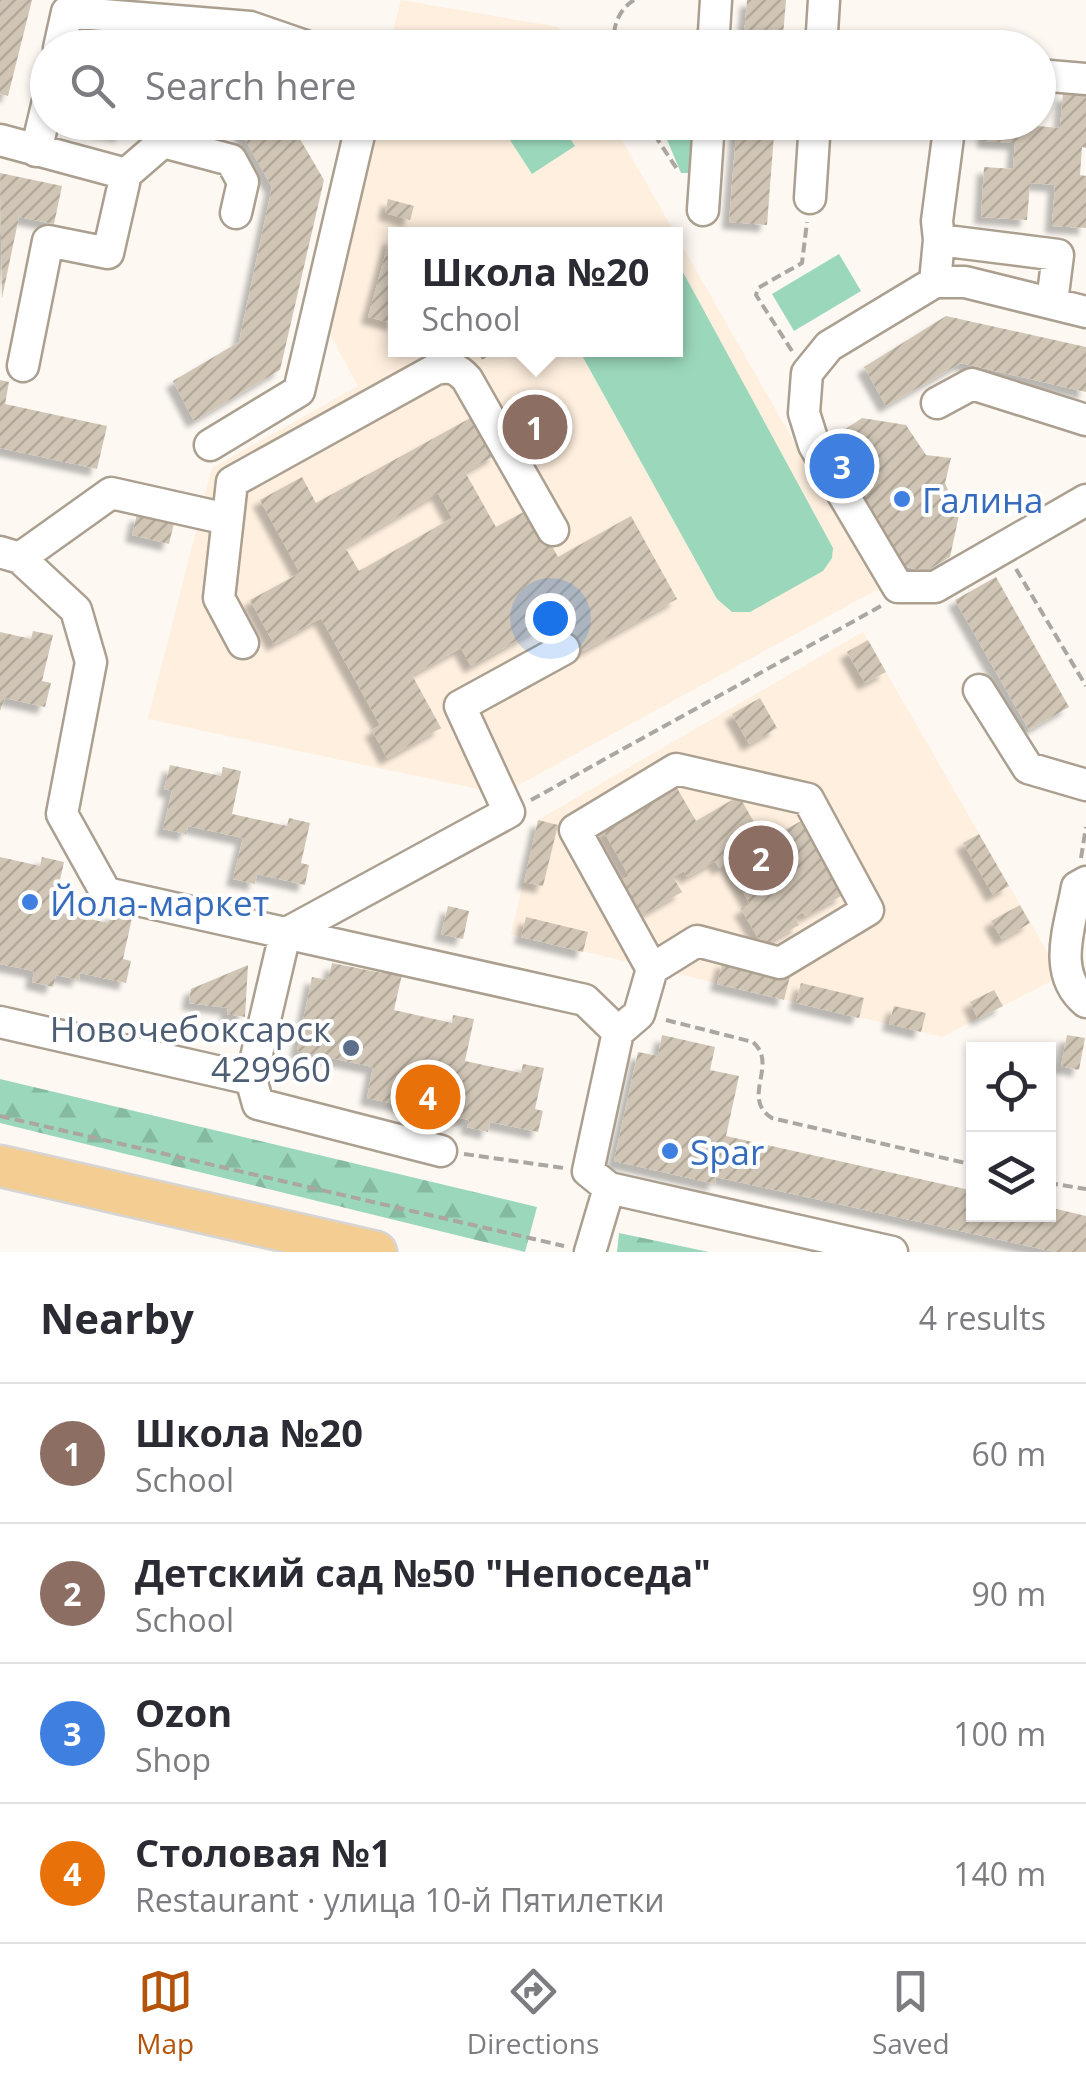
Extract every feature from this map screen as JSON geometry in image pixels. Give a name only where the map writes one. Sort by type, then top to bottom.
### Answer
[{"type":"main road","points":[[0,1166],[325,1246],[376,1252]]},
{"type":"lane","points":[[714,30],[716,0]]},
{"type":"lane","points":[[822,30],[824,0]]},
{"type":"lane","points":[[68,6],[261,30]]},
{"type":"lane","points":[[1056,76],[1086,79]]},
{"type":"lane","points":[[0,140],[126,174]]},
{"type":"lane","points":[[36,151],[39,140]]},
{"type":"lane","points":[[210,444],[299,391],[358,140]]},
{"type":"lane","points":[[703,210],[707,140]]},
{"type":"lane","points":[[810,198],[814,140]]},
{"type":"lane","points":[[935,282],[948,140]]},
{"type":"lane","points":[[23,366],[48,241],[108,253],[126,174],[162,142],[230,160],[243,182],[236,213]]},
{"type":"lane","points":[[939,240],[1072,256],[1052,302]]},
{"type":"lane","points":[[1086,312],[965,282],[935,282],[829,346],[807,372],[804,414],[814,444],[898,587],[935,587],[1086,500]]},
{"type":"lane","points":[[242,643],[218,598],[232,482],[436,369],[448,366],[468,378],[553,530]]},
{"type":"lane","points":[[937,404],[972,384],[1086,420]]},
{"type":"lane","points":[[227,518],[111,494],[10,555],[76,610],[91,662],[62,814],[106,893],[585,1000],[628,1023]]},
{"type":"lane","points":[[441,1150],[258,1104],[251,1078],[285,934],[509,812],[460,706],[564,648]]},
{"type":"lane","points":[[978,690],[1028,768],[1086,785]]},
{"type":"lane","points":[[590,1252],[598,1179],[628,1023],[652,969],[698,941],[780,963],[868,910],[808,799],[676,769],[576,830],[652,969]]},
{"type":"lane","points":[[1086,882],[1076,887],[1063,965],[1070,986],[1086,1002]]},
{"type":"lane","points":[[0,1022],[251,1078]]},
{"type":"lane","points":[[598,1179],[892,1252]]},
{"type":"path","points":[[615,30],[615,24],[634,0]]},
{"type":"path","points":[[658,140],[703,210]]},
{"type":"path","points":[[807,372],[756,295],[758,288],[802,262],[810,198]]},
{"type":"path","points":[[1003,548],[1086,686]]},
{"type":"path","points":[[509,812],[892,600],[898,587]]},
{"type":"path","points":[[628,1023],[754,1042],[763,1050],[764,1062],[757,1098],[759,1106],[772,1118],[966,1164]]},
{"type":"path","points":[[0,1116],[590,1252]]},
{"type":"path","points":[[441,1150],[598,1179]]},
{"type":"path","points":[[1056,1184],[1086,1189]]},
{"type":"path","points":[[553,1252],[555,1244]]},
{"type":"shaded area","points":[[401,0],[560,30],[393,30]]},
{"type":"shaded area","points":[[367,140],[622,140],[671,227],[388,227],[388,357],[683,357],[683,247],[878,589],[502,794],[148,719],[212,468],[358,386],[323,322]]},
{"type":"shaded area","points":[[863,632],[1061,976],[942,1037],[511,934],[538,820]]},
{"type":"green space","points":[[510,140],[571,140],[575,146],[532,174]]},
{"type":"green space","points":[[667,140],[699,140],[698,173],[681,173]]},
{"type":"green space","points":[[839,254],[861,291],[794,331],[772,294]]},
{"type":"green space","points":[[683,273],[833,548],[832,558],[823,571],[750,612],[732,612],[717,599],[583,357],[683,357]]},
{"type":"green space","points":[[0,1079],[537,1207],[525,1252],[0,1123]]},
{"type":"green space","points":[[619,1233],[709,1252],[617,1252]]},
{"type":"building","points":[[0,0],[32,0],[8,96],[0,94]]},
{"type":"building","points":[[747,0],[786,0],[784,30],[744,30]]},
{"type":"building","points":[[1063,94],[1086,95],[1086,148],[1082,147],[1080,175],[1086,176],[1086,228],[1052,226],[1055,185],[1030,183],[1027,220],[981,217],[984,167],[1013,169],[1015,143],[984,140],[1056,140],[1056,128],[1060,128]]},
{"type":"building","points":[[245,140],[301,140],[324,180],[280,370],[194,421],[173,381],[239,342],[272,187]]},
{"type":"building","points":[[736,140],[774,140],[767,225],[729,222]]},
{"type":"building","points":[[0,173],[62,186],[54,224],[19,217],[2,298]]},
{"type":"building","points":[[388,199],[414,206],[410,220],[385,213]]},
{"type":"building","points":[[388,244],[388,322],[368,317]]},
{"type":"building","points":[[946,316],[1086,347],[1086,392],[961,363],[886,406],[864,367]]},
{"type":"building","points":[[0,380],[9,382],[5,404],[107,426],[97,469],[0,448]]},
{"type":"building","points":[[474,416],[496,455],[465,472],[496,527],[531,508],[558,557],[631,516],[677,599],[583,651],[563,615],[471,666],[461,648],[412,675],[441,728],[387,758],[372,730],[380,725],[321,618],[274,644],[250,600],[300,573],[260,500],[302,477],[316,503]],"holes":[[[438,493],[452,518],[359,571],[345,547]]]},
{"type":"building","name":"Галина","points":[[862,418],[906,425],[926,455],[951,458],[945,483],[959,515],[950,557],[926,571],[891,564],[831,466],[837,435]]},
{"type":"building","points":[[137,514],[174,523],[169,544],[132,535]]},
{"type":"building","points":[[996,577],[1069,707],[1029,730],[955,600]]},
{"type":"building","points":[[33,631],[53,635],[42,681],[51,683],[45,707],[5,698],[0,711],[0,632],[31,639]]},
{"type":"building","points":[[868,640],[886,672],[865,683],[847,652]]},
{"type":"building","points":[[760,698],[777,728],[749,744],[732,714]]},
{"type":"building","points":[[170,765],[221,776],[223,767],[241,771],[232,814],[287,826],[289,818],[310,823],[301,863],[309,865],[305,885],[257,874],[255,884],[233,879],[243,838],[188,826],[186,834],[163,829],[172,791],[164,789]]},
{"type":"building","points":[[677,788],[696,821],[739,796],[765,841],[801,821],[843,895],[805,916],[803,912],[795,917],[799,925],[763,946],[741,909],[750,904],[727,864],[719,868],[715,861],[687,877],[684,871],[673,877],[682,892],[642,915],[622,880],[629,876],[603,830]]},
{"type":"building","points":[[538,820],[558,825],[543,886],[524,882]]},
{"type":"building","points":[[979,834],[1009,886],[993,895],[963,843]]},
{"type":"building","points":[[0,857],[40,866],[42,857],[64,862],[53,911],[108,923],[110,913],[132,918],[123,959],[131,961],[126,983],[80,973],[79,980],[56,975],[53,987],[32,982],[34,971],[0,964]]},
{"type":"building","points":[[1020,905],[1030,923],[1002,939],[991,921]]},
{"type":"building","points":[[448,906],[469,911],[463,939],[441,934]]},
{"type":"building","points":[[526,917],[588,932],[583,952],[521,937]]},
{"type":"building","points":[[723,961],[790,976],[784,1000],[717,984]]},
{"type":"building","points":[[332,963],[382,973],[383,966],[403,970],[394,1010],[452,1023],[453,1015],[474,1019],[465,1061],[521,1073],[523,1064],[544,1068],[535,1109],[543,1111],[538,1132],[490,1122],[488,1132],[467,1127],[469,1120],[367,1098],[373,1067],[297,1051],[312,977],[328,980]]},
{"type":"building","points":[[248,965],[245,1017],[227,1014],[228,1008],[189,1003],[191,989]]},
{"type":"building","points":[[801,983],[864,998],[859,1018],[796,1003]]},
{"type":"building","points":[[994,990],[1003,1006],[978,1019],[970,1002]]},
{"type":"building","points":[[894,1006],[926,1013],[921,1032],[889,1024]]},
{"type":"building","points":[[662,1035],[715,1047],[710,1070],[739,1076],[726,1136],[966,1189],[966,1222],[1056,1222],[1056,1209],[1086,1216],[1086,1252],[1055,1252],[716,1177],[715,1184],[614,1161],[638,1052],[658,1056]]},
{"type":"building","points":[[1067,1035],[1085,1038],[1079,1070],[1061,1066]]},
{"type":"place","name":"Школа №20","points":[[535,427]]},
{"type":"place","name":"Ozon","points":[[842,466]]},
{"type":"place","name":"Галина","points":[[902,499]]},
{"type":"place","name":"Детский сад №50 \"Непоседа\"","points":[[761,858]]},
{"type":"place","name":"Йола-маркет","points":[[30,902]]},
{"type":"place","name":"Новочебоксарск 429960","points":[[351,1048]]},
{"type":"place","name":"Столовая №1","points":[[428,1097]]},
{"type":"place","name":"Spar","points":[[670,1151]]}]
